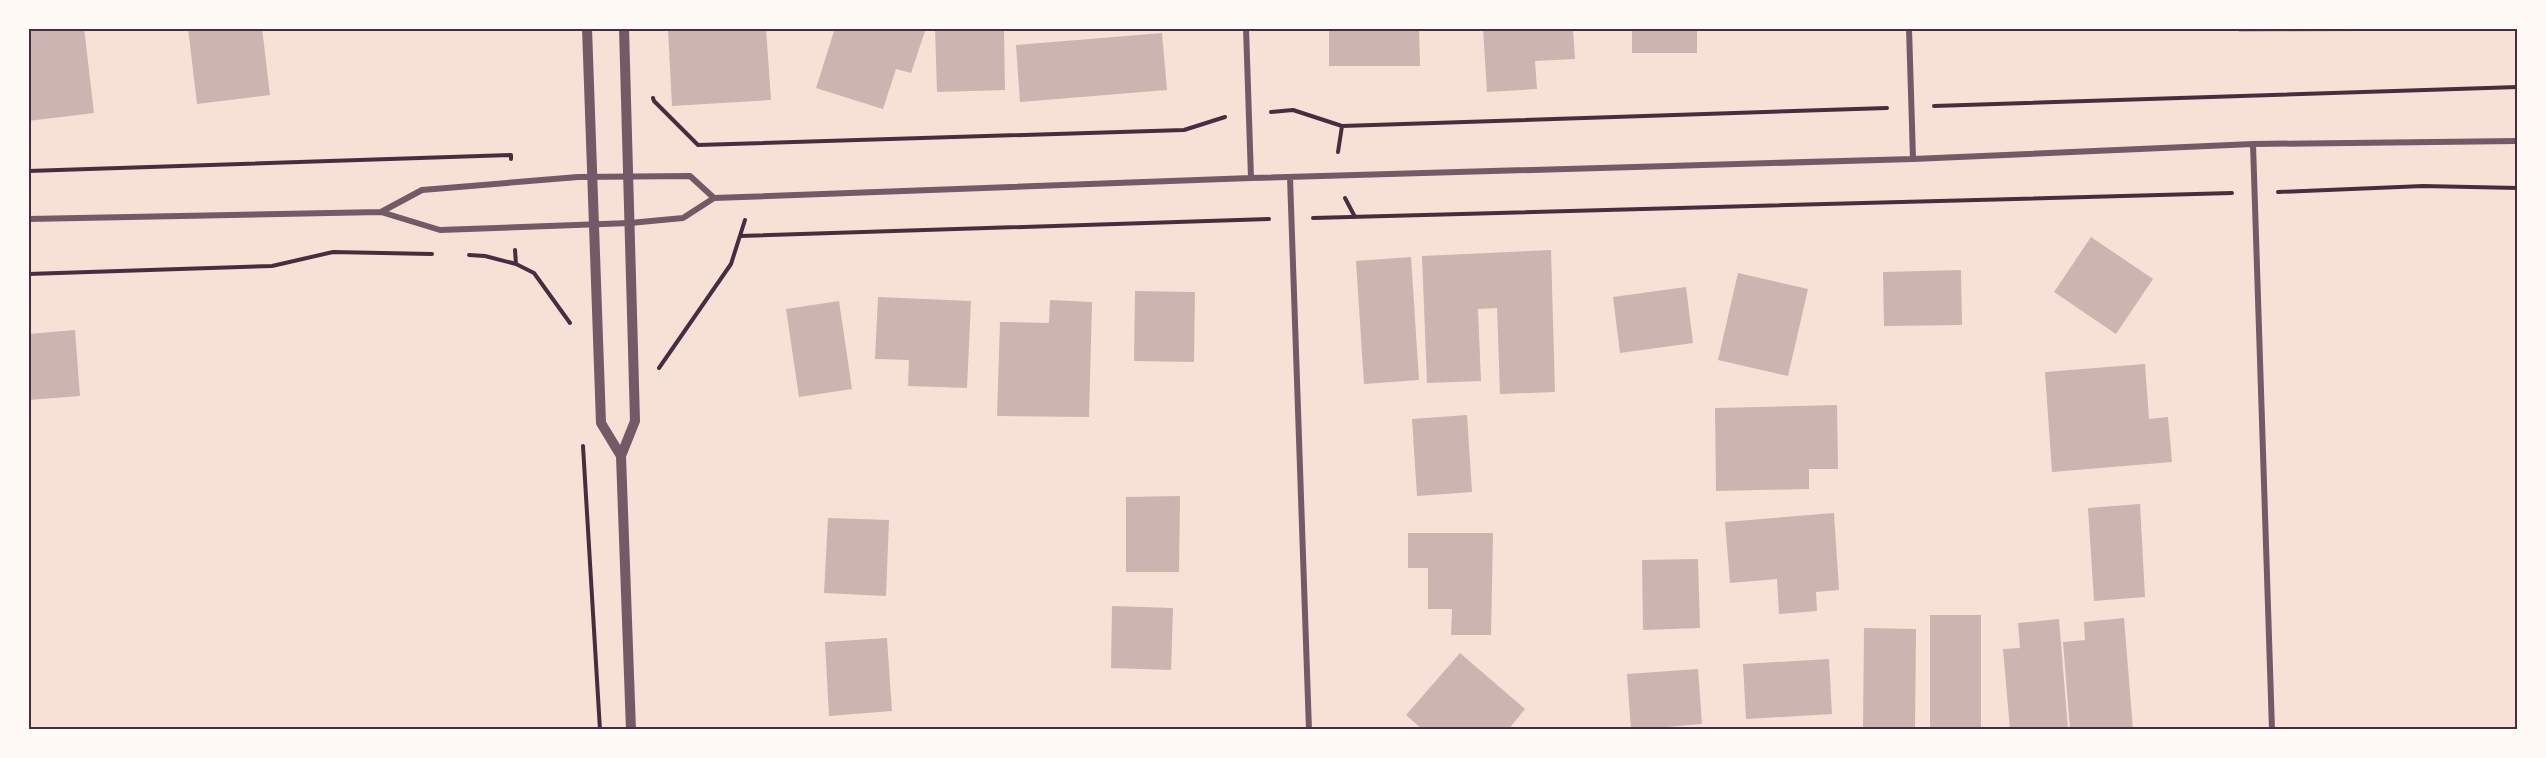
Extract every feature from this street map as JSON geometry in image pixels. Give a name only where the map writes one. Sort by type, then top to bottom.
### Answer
[{"type":"street","points":[[587,28],[602,423],[621,456]]},
{"type":"street","points":[[624,28],[635,421],[621,456],[631,729]]},
{"type":"street","points":[[1246,28],[1251,178]]},
{"type":"street","points":[[1908,28],[1913,159]]},
{"type":"street","points":[[28,219],[121,215],[381,212],[440,230],[630,223],[683,218],[714,198],[1339,175],[1913,159],[2253,144],[2517,141]]},
{"type":"street","points":[[2253,144],[2272,729]]},
{"type":"street","points":[[381,212],[422,190],[629,175],[690,176],[714,198]]},
{"type":"street","points":[[1290,177],[1309,729]]},
{"type":"path","points":[[652,90],[654,101],[698,145],[1184,130],[1233,114],[1293,110],[1342,126],[1338,150],[1339,175],[1346,202],[1355,217]]},
{"type":"path","points":[[28,171],[511,155],[512,182]]},
{"type":"path","points":[[740,237],[2423,186],[2517,188]]},
{"type":"path","points":[[657,371],[731,264],[753,197]]},
{"type":"path","points":[[514,227],[516,264]]},
{"type":"path","points":[[28,274],[272,266],[333,252],[438,254]]},
{"type":"path","points":[[462,255],[485,256],[523,266],[540,280],[554,304],[570,321],[570,330]]},
{"type":"path","points":[[582,439],[600,729]]},
{"type":"building","points":[[28,28],[84,28],[94,113],[28,121]]},
{"type":"building","points":[[188,28],[262,28],[270,95],[197,104]]},
{"type":"building","points":[[766,28],[771,100],[672,106],[668,29]]},
{"type":"building","points":[[835,28],[917,28],[925,31],[911,73],[896,69],[883,109],[816,88]]},
{"type":"building","points":[[935,28],[1004,28],[1005,90],[937,92]]},
{"type":"building","points":[[1329,28],[1419,28],[1420,66],[1329,66]]},
{"type":"building","points":[[1483,28],[1573,28],[1575,59],[1535,61],[1537,89],[1487,92]]},
{"type":"building","points":[[1632,28],[1697,28],[1697,53],[1632,53]]},
{"type":"building","points":[[2239,28],[2367,28],[2367,31],[2239,32]]},
{"type":"building","points":[[1162,33],[1167,90],[1020,102],[1016,45]]},
{"type":"building","points":[[2091,237],[2153,279],[2116,334],[2054,292]]},
{"type":"building","points":[[1551,250],[1555,392],[1500,394],[1497,308],[1478,309],[1481,381],[1427,383],[1422,256]]},
{"type":"building","points":[[1411,257],[1419,380],[1364,384],[1356,261]]},
{"type":"building","points":[[1961,270],[1962,325],[1884,326],[1883,272]]},
{"type":"building","points":[[1738,273],[1808,289],[1788,376],[1718,360]]},
{"type":"building","points":[[1686,287],[1693,343],[1620,353],[1613,297]]},
{"type":"building","points":[[1135,291],[1195,292],[1194,362],[1134,361]]},
{"type":"building","points":[[878,297],[971,301],[967,388],[908,386],[909,360],[875,359]]},
{"type":"building","points":[[1050,300],[1092,302],[1089,417],[997,416],[1000,322],[1049,323]]},
{"type":"building","points":[[839,301],[852,389],[799,397],[786,309]]},
{"type":"building","points":[[75,330],[80,396],[28,400],[28,334]]},
{"type":"building","points":[[2145,364],[2149,419],[2168,417],[2172,462],[2052,472],[2045,372]]},
{"type":"building","points":[[1837,405],[1838,469],[1809,469],[1809,489],[1716,491],[1715,408]]},
{"type":"building","points":[[1467,415],[1472,492],[1417,496],[1412,419]]},
{"type":"building","points":[[1180,496],[1179,572],[1126,572],[1126,497]]},
{"type":"building","points":[[2140,504],[2145,597],[2094,601],[2088,508]]},
{"type":"building","points":[[1834,513],[1839,590],[1816,592],[1817,611],[1779,614],[1777,579],[1730,583],[1725,522]]},
{"type":"building","points":[[828,518],[889,520],[886,596],[824,593]]},
{"type":"building","points":[[1408,533],[1493,533],[1491,635],[1451,635],[1452,609],[1428,609],[1428,568],[1408,568]]},
{"type":"building","points":[[1698,559],[1700,628],[1643,630],[1642,560]]},
{"type":"building","points":[[1112,606],[1173,608],[1171,670],[1111,668]]},
{"type":"building","points":[[1930,615],[1981,615],[1981,730],[1930,730]]},
{"type":"building","points":[[2124,618],[2133,730],[2070,730],[2063,642],[2085,640],[2084,622]]},
{"type":"building","points":[[2059,619],[2068,730],[2010,730],[2003,649],[2020,648],[2018,623]]},
{"type":"building","points":[[1864,628],[1916,629],[1915,730],[1863,730]]},
{"type":"building","points":[[887,638],[892,711],[829,716],[825,642]]},
{"type":"building","points":[[1460,653],[1525,709],[1508,730],[1423,730],[1406,715]]},
{"type":"building","points":[[1829,659],[1832,714],[1746,719],[1743,664]]},
{"type":"building","points":[[1698,669],[1702,724],[1631,730],[1627,674]]}]
